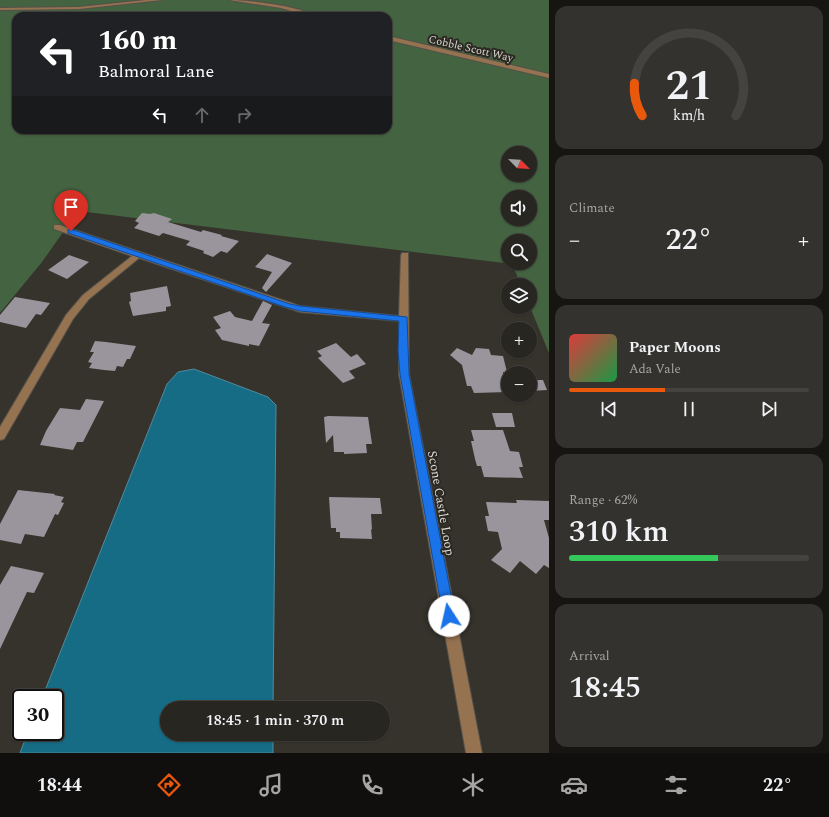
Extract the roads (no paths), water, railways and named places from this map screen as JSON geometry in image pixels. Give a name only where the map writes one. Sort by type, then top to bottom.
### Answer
[{"type":"street","points":[[49,10],[56,0]]},
{"type":"street","points":[[0,9],[49,10],[160,0]]},
{"type":"street","points":[[230,0],[274,6],[298,12]]},
{"type":"street","name":"Cobble Scott Way","points":[[392,39],[549,76]]},
{"type":"street","points":[[57,227],[300,309],[404,319]]},
{"type":"street","points":[[0,436],[69,317],[86,297],[138,255]]},
{"type":"street","name":"Scone Castle Loop","points":[[405,255],[404,374],[474,753]]},
{"type":"water","points":[[194,369],[268,397],[276,405],[273,701],[160,701],[160,741],[273,741],[273,753],[20,753],[25,741],[64,741],[64,689],[46,689],[167,384],[178,372]]}]
